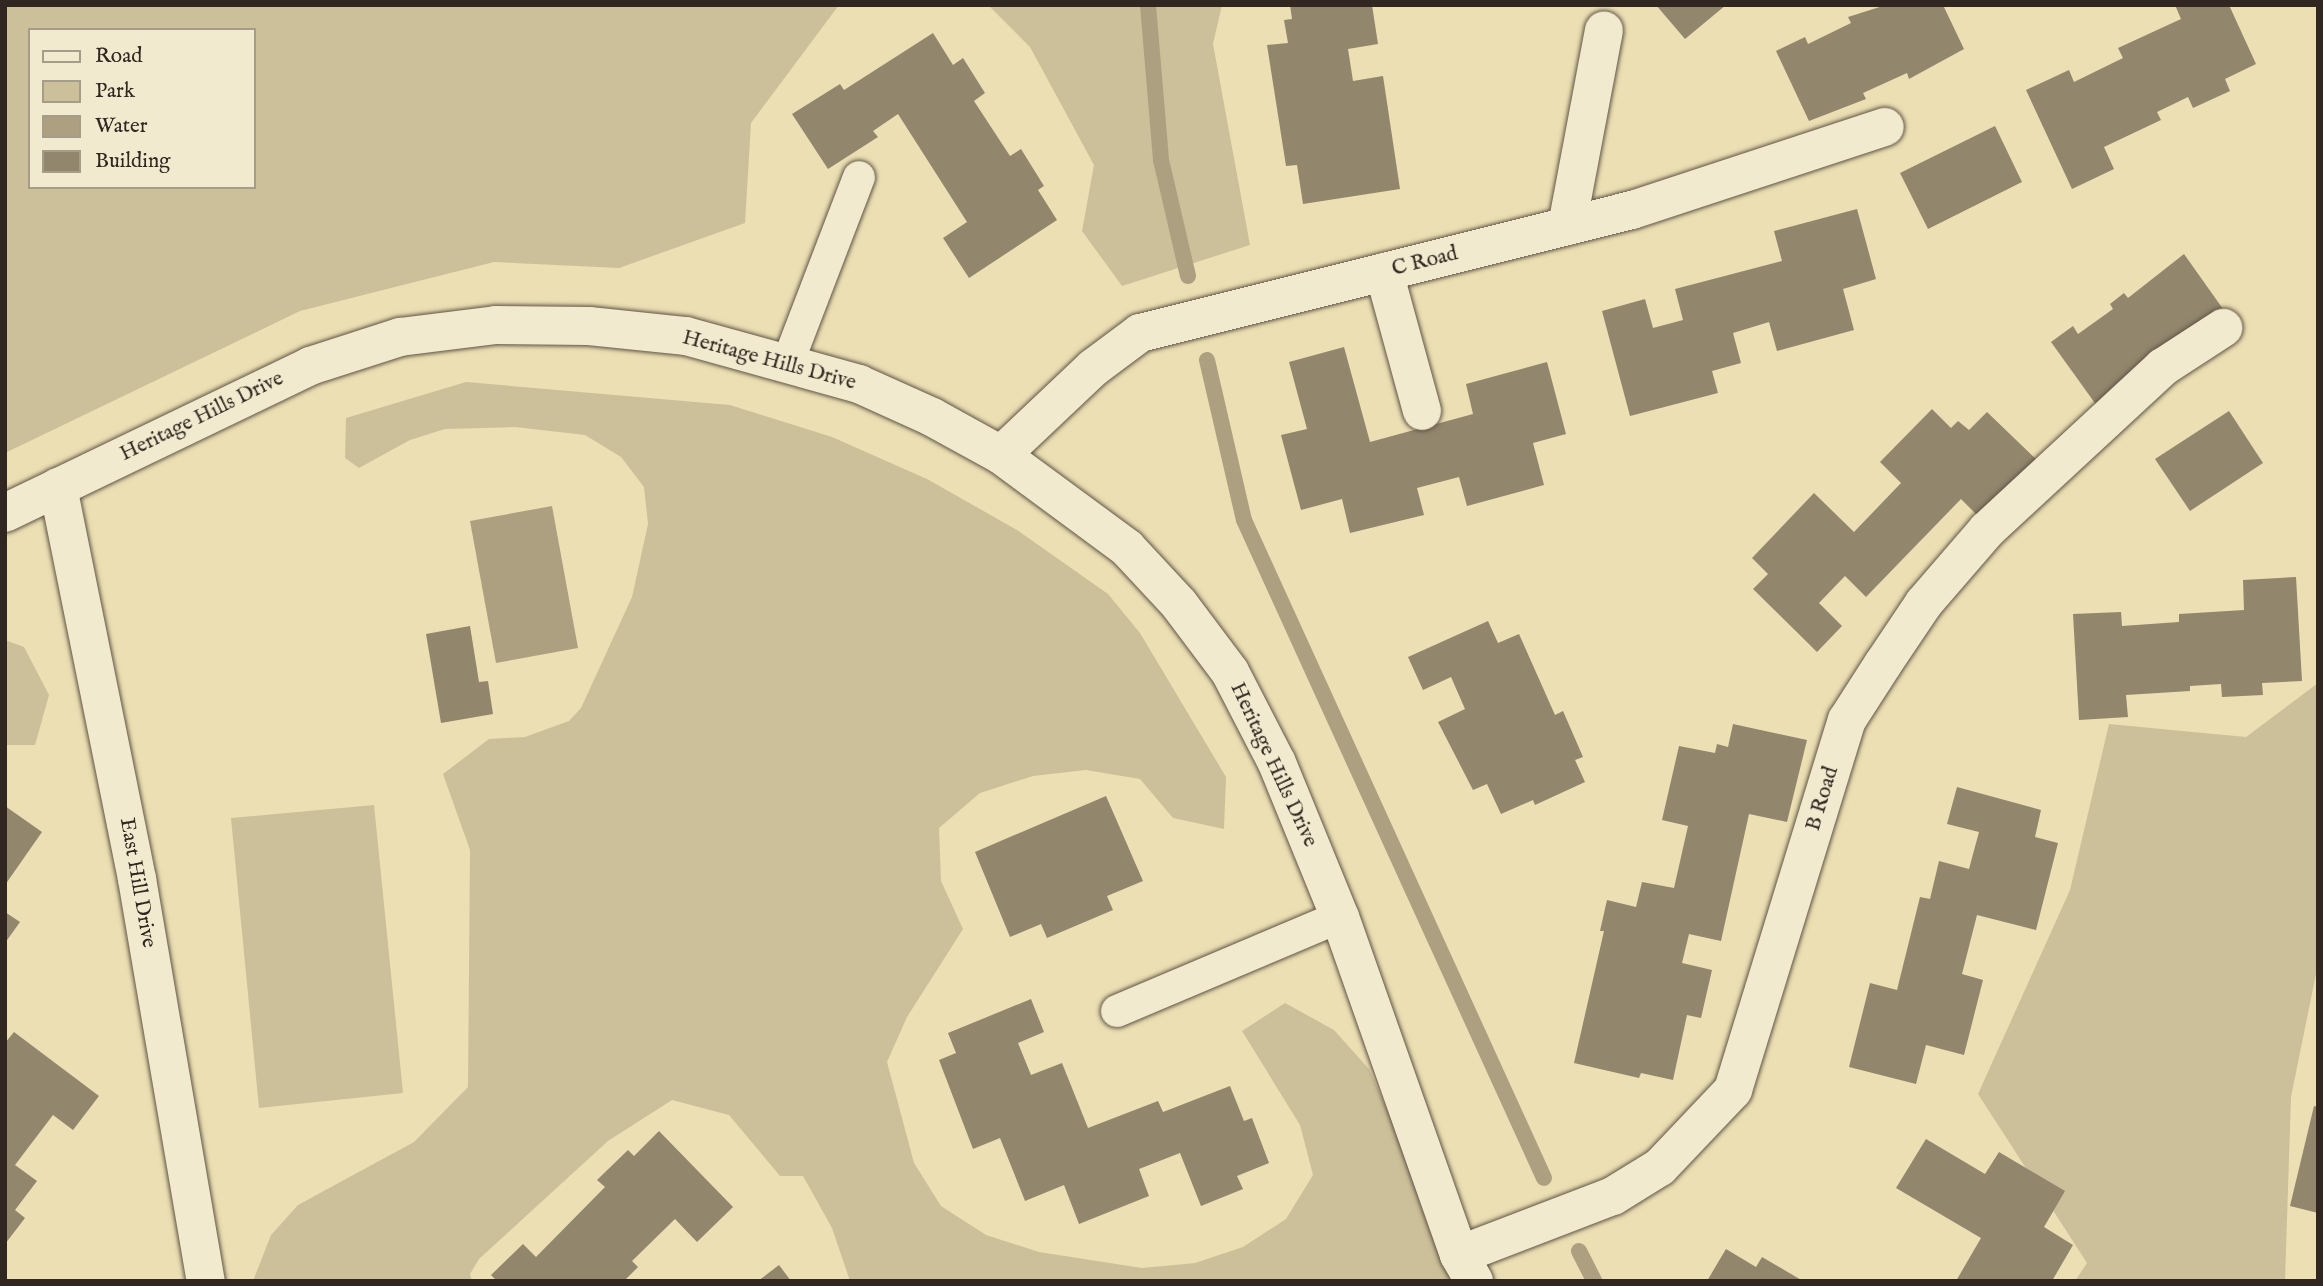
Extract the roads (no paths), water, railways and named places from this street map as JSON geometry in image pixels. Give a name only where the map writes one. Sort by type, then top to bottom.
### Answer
[{"type":"street","points":[[1567,226],[1604,30]]},
{"type":"street","name":"C Road","points":[[1001,455],[1093,368],[1140,333],[1632,210],[1885,127]]},
{"type":"street","points":[[1384,272],[1422,411]]},
{"type":"street","name":"Heritage Hills Drive","points":[[5,513],[310,366],[400,337],[496,325],[590,326],[686,337],[788,362],[859,384],[933,417],[1001,455],[1127,548],[1179,604],[1230,672],[1277,763],[1340,917],[1466,1268]]},
{"type":"street","name":"B Road","points":[[1466,1268],[1622,1190],[1660,1167],[1733,1090],[1847,720],[1883,664],[1924,603],[1987,530],[2163,367],[2223,328]]},
{"type":"street","name":"East Hill Drive","points":[[58,487],[137,879],[206,1281]]},
{"type":"lane","points":[[788,362],[859,177]]},
{"type":"lane","points":[[1117,1011],[1340,917]]},
{"type":"water","points":[[552,506],[578,648],[496,663],[470,521]]},
{"type":"waterway","points":[[1148,5],[1161,160],[1188,276]]},
{"type":"waterway","points":[[1207,360],[1244,520],[1544,1178]]},
{"type":"waterway","points":[[1579,1251],[1594,1281]]}]
